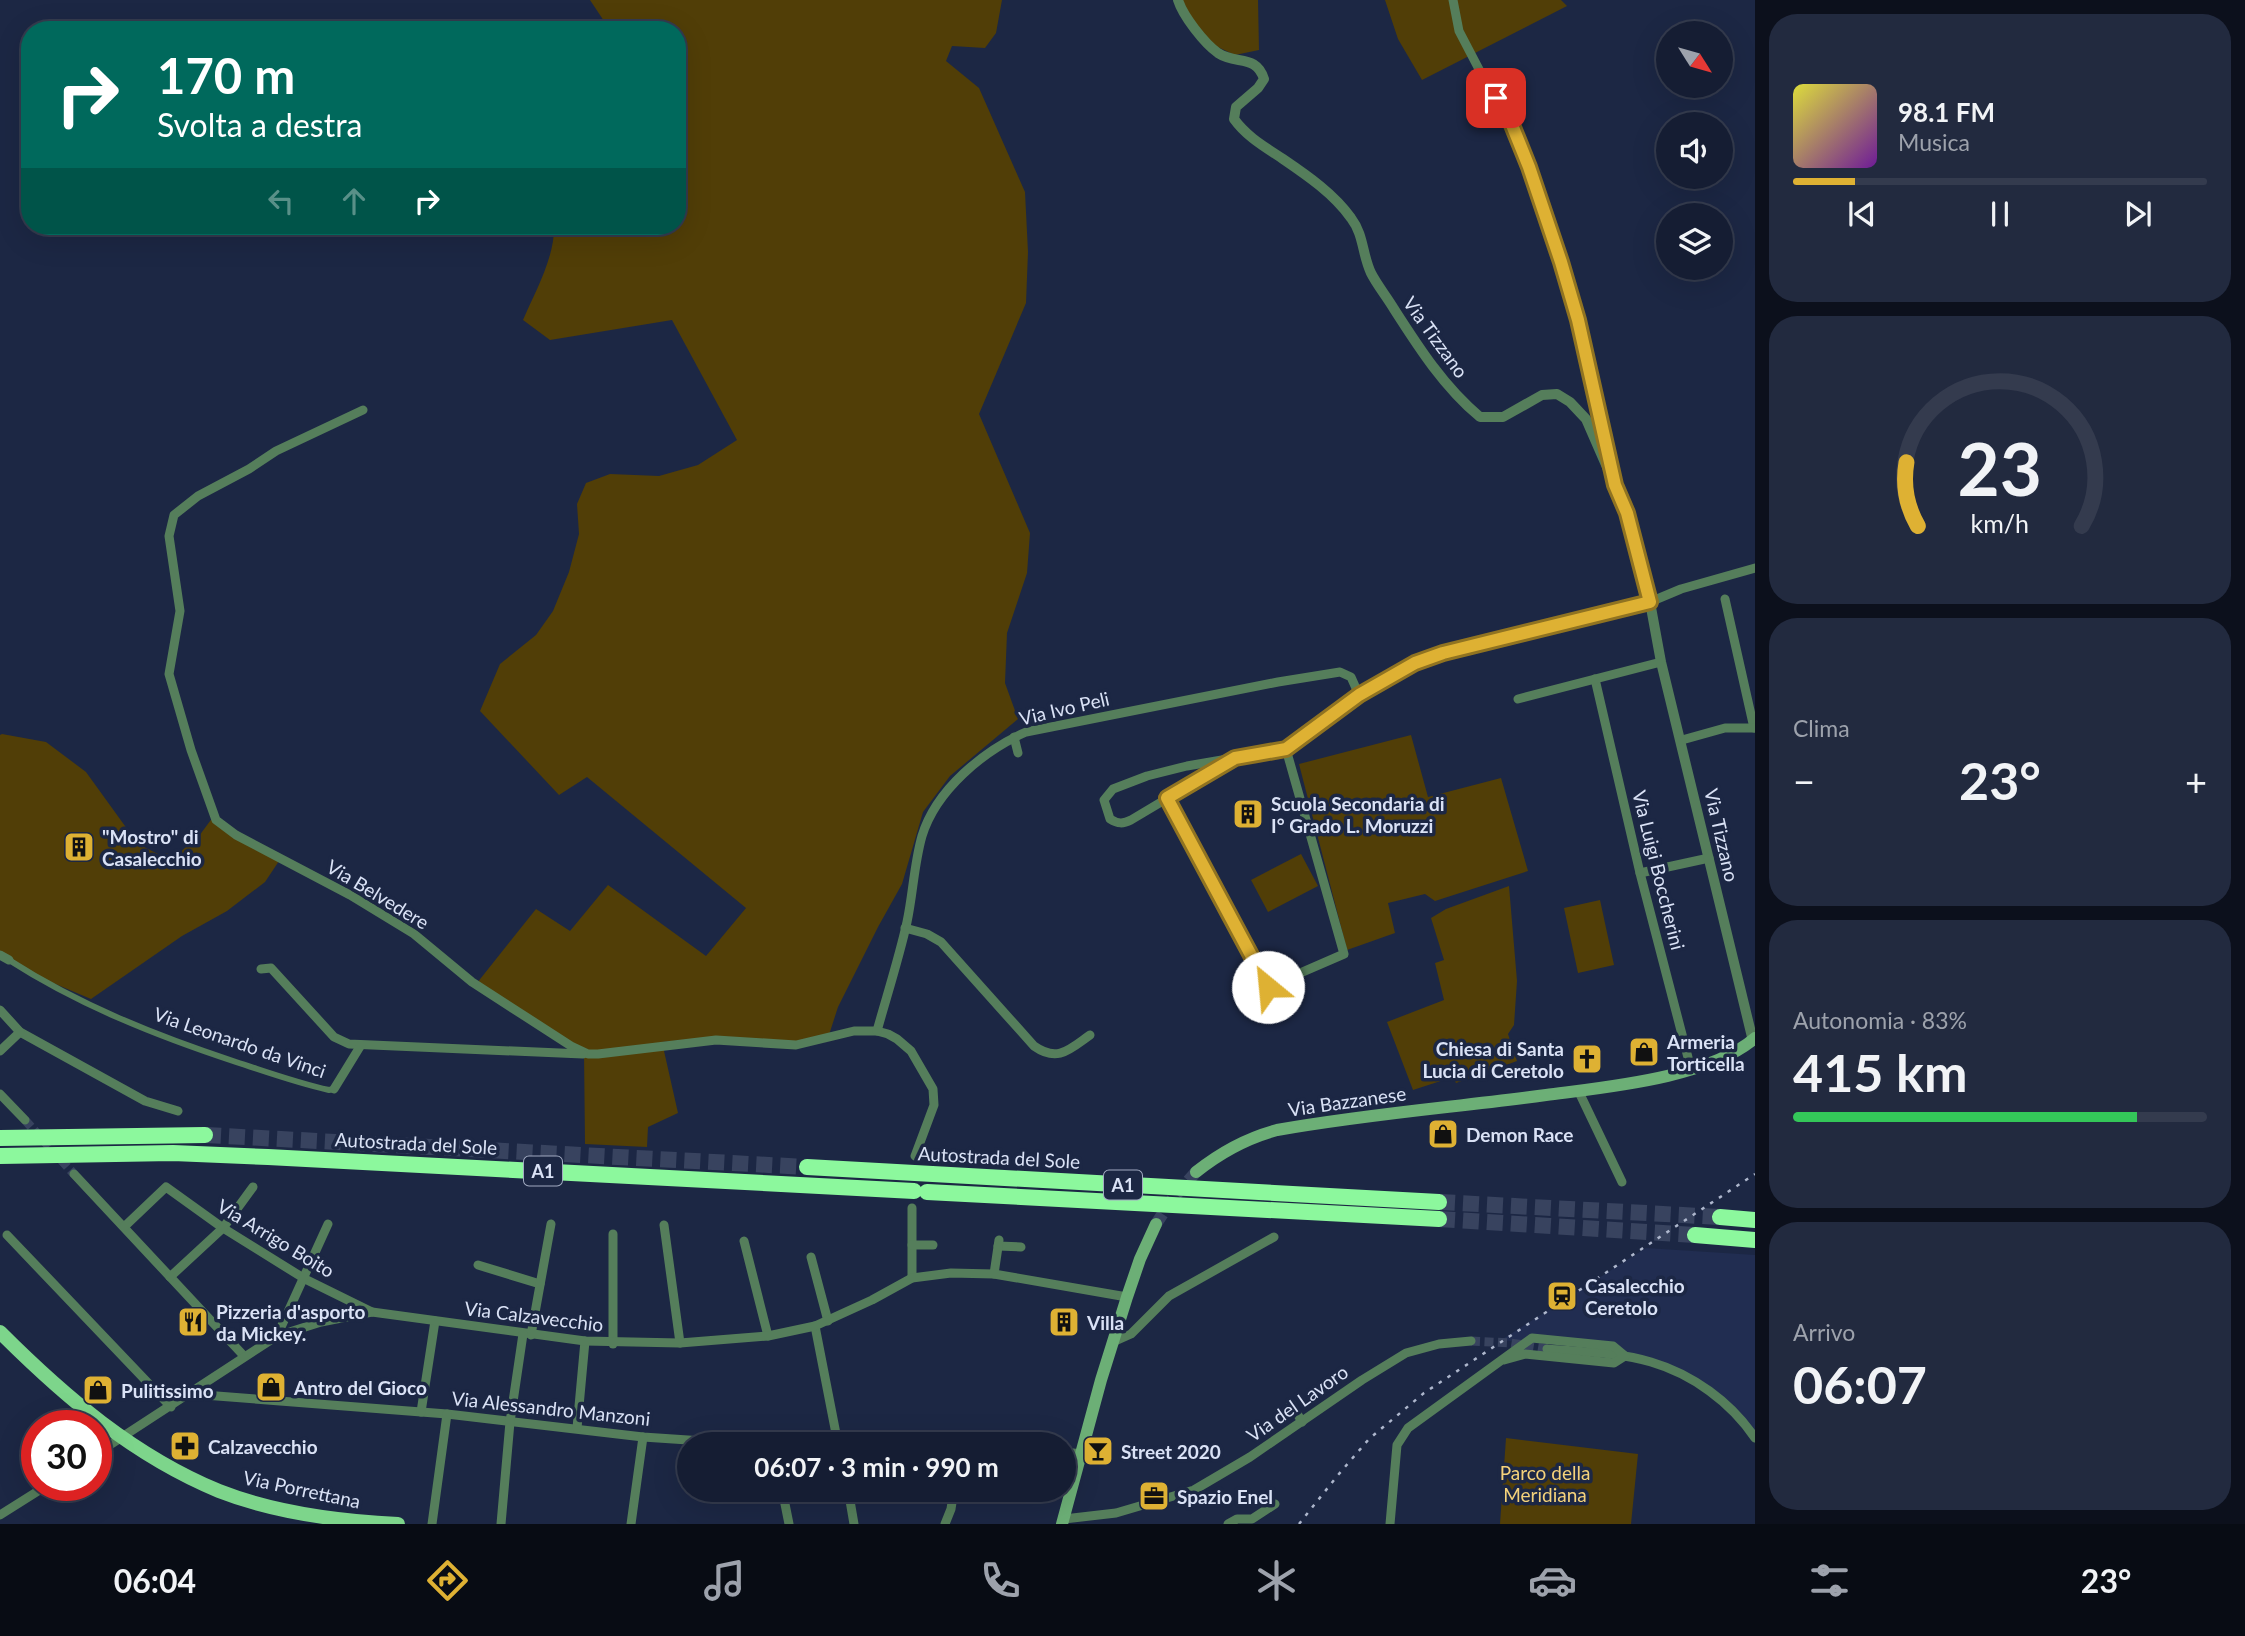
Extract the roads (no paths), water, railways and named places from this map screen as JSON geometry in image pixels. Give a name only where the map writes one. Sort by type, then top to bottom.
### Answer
[{"type":"highway","points":[[0,1138],[205,1135]]},
{"type":"highway","name":"Autostrada del Sole","points":[[0,1156],[173,1153],[268,1157],[1439,1219]]},
{"type":"highway","name":"Autostrada del Sole","points":[[807,1167],[1439,1202]]},
{"type":"highway","points":[[1720,1217],[1755,1220]]},
{"type":"highway","points":[[1695,1235],[1750,1240]]},
{"type":"main road","name":"Via Bazzanese","points":[[1196,1172],[1221,1153],[1277,1130],[1578,1090],[1691,1069],[1718,1060],[1754,1039]]},
{"type":"main road","points":[[1063,1522],[1127,1297],[1143,1250],[1156,1224]]},
{"type":"main road","name":"Via Porrettana","points":[[0,1332],[71,1400],[122,1438],[173,1469],[220,1491],[303,1513],[397,1524]]},
{"type":"street","name":"Via Tizzano","points":[[1178,0],[1185,16],[1219,53],[1253,63],[1261,69],[1264,79],[1258,88],[1236,107],[1234,119],[1251,137],[1314,181],[1352,219],[1362,237],[1363,250],[1371,273],[1412,338],[1447,385],[1480,417],[1503,417],[1542,395],[1557,394],[1570,402],[1586,419],[1627,513],[1754,1039]]},
{"type":"street","points":[[1452,0],[1459,31],[1510,120],[1529,167],[1578,320],[1615,485]]},
{"type":"street","name":"Via Belvedere","points":[[363,410],[276,451],[198,496],[174,515],[169,536],[180,611],[169,674],[191,750],[216,820],[236,835],[361,901],[414,934],[472,982],[571,1046],[588,1054]]},
{"type":"street","points":[[1235,758],[1124,824],[1110,819],[1104,800],[1113,789],[1147,776],[1235,758],[1286,749],[1359,695],[1415,663],[1443,653],[1650,602],[1681,589],[1755,568]]},
{"type":"street","points":[[1682,740],[1726,728],[1754,728],[1726,599]]},
{"type":"street","points":[[1518,699],[1661,662]]},
{"type":"street","name":"Via Ivo Peli","points":[[877,1031],[905,928],[921,837],[931,813],[947,790],[971,768],[1014,737],[1026,732],[1158,705],[1340,672],[1351,677],[1359,695]]},
{"type":"street","name":"Via Luigi Boccherini","points":[[1595,679],[1640,873],[1691,1069]]},
{"type":"street","points":[[1014,737],[1018,753]]},
{"type":"street","points":[[1167,798],[1268,987],[1344,954],[1286,749]]},
{"type":"street","points":[[1640,873],[1709,858]]},
{"type":"street","points":[[905,928],[927,934],[941,942],[1034,1046],[1044,1053],[1058,1055],[1090,1035]]},
{"type":"street","name":"Via Leonardo da Vinci","points":[[0,955],[46,984],[146,1029],[196,1049],[289,1080],[329,1090],[334,1089],[342,1079],[361,1045]]},
{"type":"street","points":[[261,969],[271,968],[334,1037],[349,1044],[588,1054],[716,1040],[796,1045],[854,1031],[877,1031],[905,1045],[933,1089],[934,1105],[915,1156]]},
{"type":"street","points":[[0,1010],[20,1032],[145,1101],[178,1111]]},
{"type":"street","points":[[0,1051],[20,1032]]},
{"type":"street","points":[[1578,1090],[1622,1182]]},
{"type":"street","points":[[0,1094],[25,1120]]},
{"type":"street","points":[[74,1174],[244,1356]]},
{"type":"street","name":"Via Arrigo Boito","points":[[124,1227],[166,1187],[223,1228],[305,1279],[372,1312]]},
{"type":"street","points":[[170,1277],[223,1228],[253,1187]]},
{"type":"street","points":[[912,1208],[912,1278]]},
{"type":"street","points":[[277,1336],[328,1224]]},
{"type":"street","points":[[501,1524],[510,1422],[551,1224]]},
{"type":"street","points":[[664,1225],[680,1343]]},
{"type":"street","points":[[613,1234],[613,1344]]},
{"type":"street","points":[[8,1235],[171,1407]]},
{"type":"street","points":[[1113,1342],[1131,1334],[1169,1296],[1274,1237]]},
{"type":"street","points":[[744,1241],[768,1336]]},
{"type":"street","points":[[994,1274],[998,1243],[1021,1247]]},
{"type":"street","points":[[912,1245],[933,1245]]},
{"type":"street","points":[[811,1257],[828,1321]]},
{"type":"street","points":[[478,1265],[540,1284]]},
{"type":"street","name":"Via Calzavecchio","points":[[112,1444],[277,1336],[321,1322],[372,1312],[527,1335],[613,1344],[680,1343],[768,1336],[815,1326],[912,1278],[951,1273],[994,1274],[1127,1297]]},
{"type":"street","points":[[421,1412],[435,1321]]},
{"type":"street","points":[[815,1326],[836,1432]]},
{"type":"street","points":[[1390,1524],[1396,1445],[1408,1427],[1532,1338],[1613,1346],[1625,1356]]},
{"type":"street","points":[[577,1429],[585,1341]]},
{"type":"street","name":"Via del Lavoro","points":[[1063,1522],[1116,1513],[1194,1490],[1250,1457],[1406,1353],[1439,1343],[1471,1341]]},
{"type":"street","points":[[1547,1349],[1625,1356],[1673,1370],[1709,1390],[1745,1423],[1755,1438]]},
{"type":"street","points":[[1504,1360],[1525,1354],[1614,1363],[1625,1356]]},
{"type":"street","name":"Via Alessandro Manzoni","points":[[191,1394],[447,1414],[677,1439]]},
{"type":"street","points":[[1291,1403],[1303,1422]]},
{"type":"street","points":[[432,1524],[447,1414]]},
{"type":"street","points":[[631,1524],[643,1437]]},
{"type":"street","points":[[1076,1453],[1082,1454]]},
{"type":"street","points":[[0,1514],[21,1501]]},
{"type":"street","points":[[785,1502],[789,1524]]},
{"type":"street","points":[[851,1502],[855,1524]]},
{"type":"street","points":[[944,1524],[953,1502]]},
{"type":"street","points":[[1228,1524],[1237,1519],[1252,1519],[1275,1504]]},
{"type":"tunnel","points":[[25,1120],[74,1174]]},
{"type":"tunnel","points":[[205,1135],[807,1167]]},
{"type":"tunnel","points":[[1156,1224],[1173,1198],[1196,1172]]},
{"type":"tunnel","points":[[1439,1202],[1720,1217]]},
{"type":"tunnel","points":[[1439,1219],[1695,1235]]},
{"type":"tunnel","points":[[1471,1341],[1511,1343],[1547,1349]]},
{"type":"railway","points":[[1299,1524],[1369,1439],[1424,1393],[1755,1174]]},
{"type":"place","name":"Scuola Secondaria di I° Grado L. Moruzzi","points":[[1248,814]]},
{"type":"place","name":"\"Mostro\" di Casalecchio","points":[[79,847]]},
{"type":"place","name":"Armeria Torticella","points":[[1644,1052]]},
{"type":"place","name":"Chiesa di Santa Lucia di Ceretolo","points":[[1587,1059]]},
{"type":"place","name":"Demon Race","points":[[1443,1134]]},
{"type":"place","name":"Casalecchio Ceretolo","points":[[1562,1296]]},
{"type":"place","name":"Pizzeria d'asporto da Mickey.","points":[[193,1322]]},
{"type":"place","name":"Villa","points":[[1064,1322]]},
{"type":"place","name":"Antro del Gioco","points":[[271,1387]]},
{"type":"place","name":"Pulitissimo","points":[[98,1390]]},
{"type":"place","name":"Calzavecchio","points":[[185,1446]]},
{"type":"place","name":"Street 2020","points":[[1098,1451]]},
{"type":"place","name":"Spazio Enel","points":[[1154,1496]]},
{"type":"park label","name":"Parco della Meridiana","points":[[1545,1483]]}]
